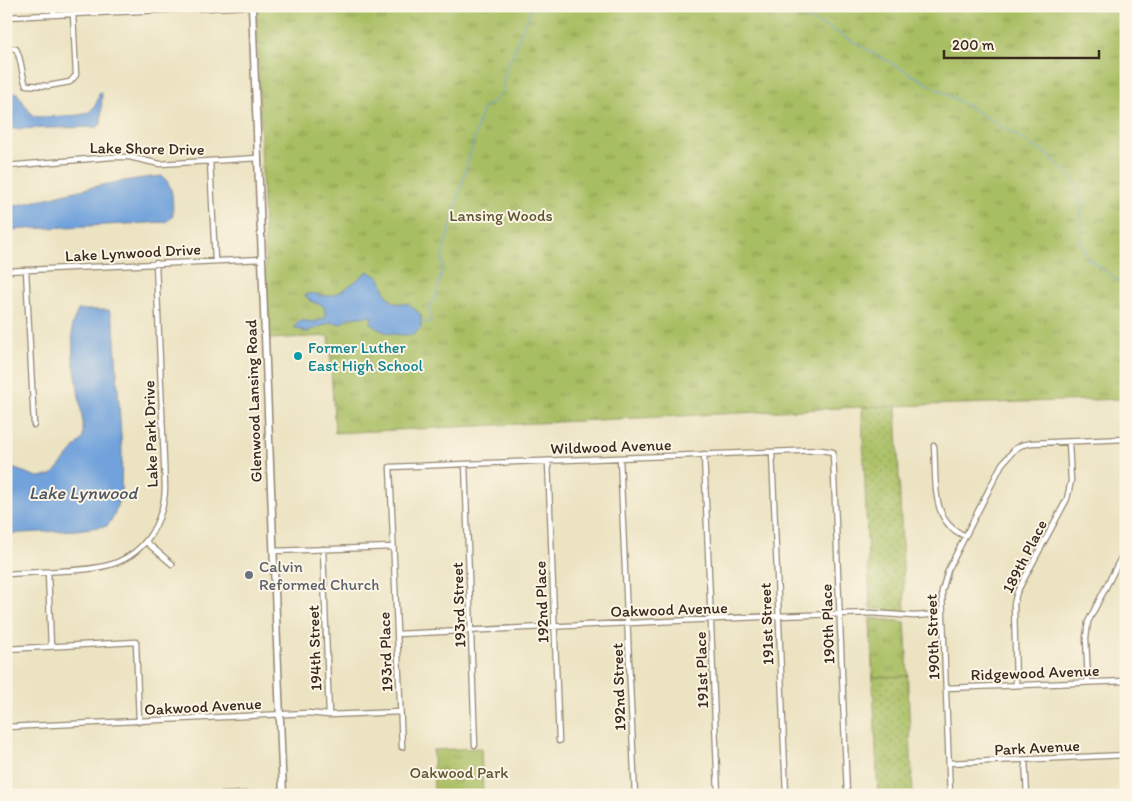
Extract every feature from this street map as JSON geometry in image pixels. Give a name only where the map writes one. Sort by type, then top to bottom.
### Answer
[{"type":"main road","name":"Glenwood Lansing Road","points":[[252,6],[283,793]]},
{"type":"street","points":[[53,6],[54,14]]},
{"type":"street","points":[[6,17],[252,6]]},
{"type":"street","points":[[6,47],[16,49],[19,55],[22,76],[26,84],[48,86],[70,82],[76,75],[73,14]]},
{"type":"street","name":"Lake Shore Drive","points":[[6,166],[112,157],[129,157],[160,164],[258,158]]},
{"type":"street","points":[[210,162],[215,260]]},
{"type":"street","name":"Lake Lynwood Drive","points":[[6,271],[262,259]]},
{"type":"street","name":"Lake Park Drive","points":[[6,574],[92,570],[110,566],[131,555],[146,542],[158,522],[165,494],[156,263]]},
{"type":"street","points":[[26,270],[34,425]]},
{"type":"street","points":[[1069,442],[1126,439]]},
{"type":"street","name":"190th Street","points":[[950,795],[942,614],[942,591],[945,577],[1006,458],[1015,449],[1026,444],[1069,442]]},
{"type":"street","name":"189th Place","points":[[1016,685],[1014,604],[1017,592],[1067,499],[1071,481],[1069,442]]},
{"type":"street","points":[[934,446],[940,511],[949,526],[965,536]]},
{"type":"street","name":"Wildwood Avenue","points":[[390,467],[821,450],[833,452]]},
{"type":"street","name":"191st Street","points":[[772,452],[786,795]]},
{"type":"street","name":"190th Place","points":[[833,452],[847,795]]},
{"type":"street","name":"191st Place","points":[[704,454],[718,795]]},
{"type":"street","name":"192nd Street","points":[[620,458],[635,795]]},
{"type":"street","name":"192nd Place","points":[[548,461],[558,741]]},
{"type":"street","name":"193rd Street","points":[[465,464],[475,745]]},
{"type":"street","name":"193rd Place","points":[[390,467],[402,747]]},
{"type":"street","points":[[146,542],[172,564]]},
{"type":"street","points":[[273,552],[393,546]]},
{"type":"street","points":[[1088,682],[1086,638],[1088,622],[1126,548]]},
{"type":"street","name":"194th Street","points":[[323,549],[328,715]]},
{"type":"street","points":[[48,572],[51,647]]},
{"type":"street","name":"Oakwood Avenue","points":[[397,634],[778,616],[871,613],[914,616],[942,614]]},
{"type":"street","points":[[6,648],[136,642],[139,722]]},
{"type":"street","name":"Ridgewood Avenue","points":[[946,688],[1126,681]]},
{"type":"street","name":"Oakwood Avenue","points":[[6,728],[280,715],[400,712]]},
{"type":"street","name":"Park Avenue","points":[[949,763],[1126,755]]},
{"type":"street","points":[[1026,760],[1027,795]]},
{"type":"street","points":[[222,795],[283,793]]},
{"type":"green space","name":"Lansing Woods","points":[[256,6],[1126,6],[1126,399],[861,407],[335,433],[329,336],[268,339]]},
{"type":"green space","points":[[861,390],[890,394],[896,406],[905,612],[870,608]]},
{"type":"green space","points":[[870,618],[905,622],[913,795],[878,795]]},
{"type":"green space","points":[[870,618],[905,622],[908,676],[873,677]]},
{"type":"green space","name":"Oakwood Park","points":[[481,748],[483,795],[434,795],[433,750]]},
{"type":"water","points":[[6,91],[17,93],[32,115],[38,117],[71,116],[87,113],[96,104],[99,93],[102,93],[101,124],[98,127],[6,129]]},
{"type":"water","points":[[162,176],[171,189],[173,199],[173,216],[166,222],[6,230],[6,207],[100,186]]},
{"type":"water","points":[[368,271],[380,278],[386,294],[394,303],[409,304],[421,315],[421,328],[413,335],[396,334],[380,330],[371,323],[372,316],[348,318],[341,324],[332,322],[306,332],[294,327],[300,320],[314,322],[326,318],[324,306],[310,301],[305,295],[312,293],[324,296],[333,295],[349,286]]},
{"type":"water","name":"Lake Lynwood","points":[[78,310],[109,310],[114,325],[122,452],[121,492],[114,516],[107,526],[76,530],[6,534],[6,466],[38,477],[52,475],[83,438],[83,423],[73,356],[72,325]]},
{"type":"waterway","points":[[421,322],[431,322],[429,308],[437,293],[443,265],[442,257],[482,110],[497,98],[503,90],[504,75],[532,6]]},
{"type":"waterway","points":[[744,6],[802,17],[827,27],[973,109],[1048,155],[1066,171],[1078,186],[1081,201],[1081,240],[1087,258],[1126,286]]},
{"type":"place","name":"Former Luther East High School","points":[[298,356]]},
{"type":"place","name":"Calvin Reformed Church","points":[[249,575]]}]
